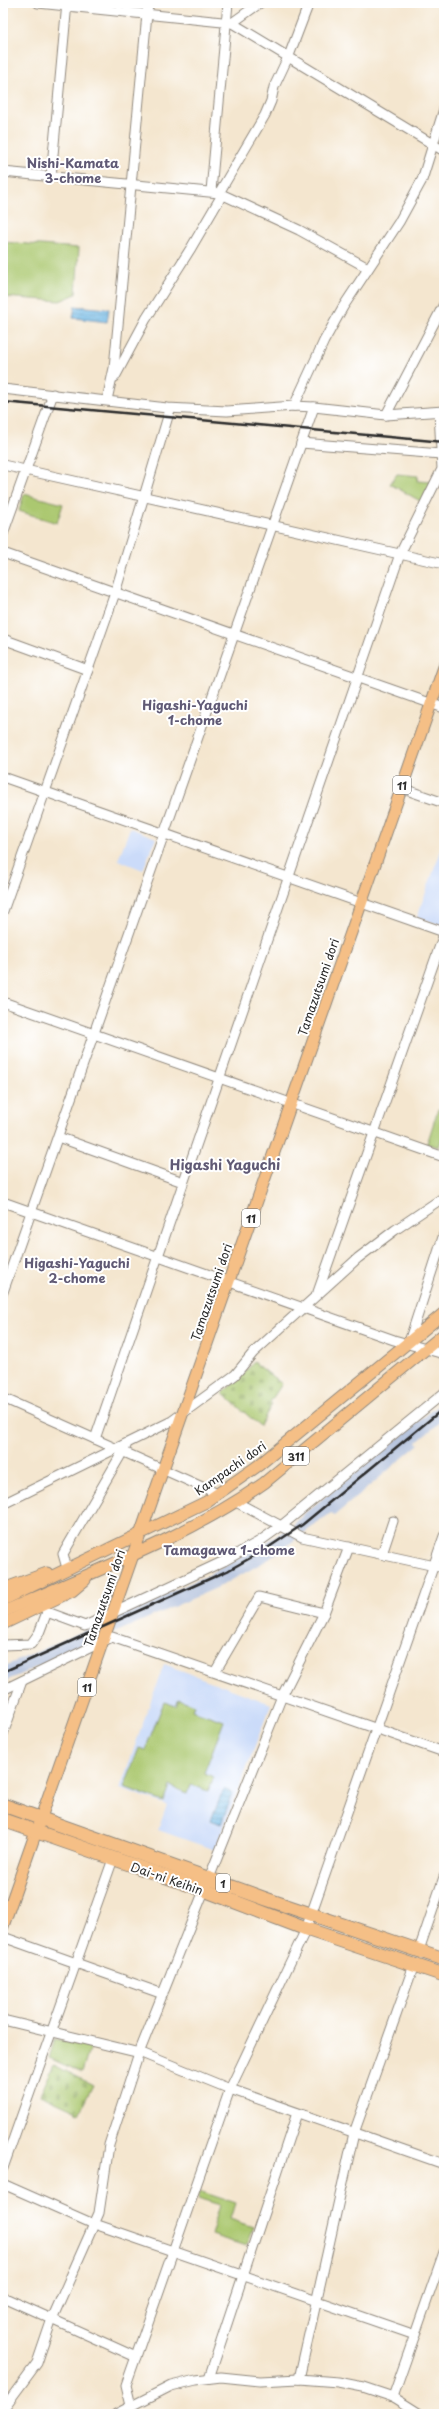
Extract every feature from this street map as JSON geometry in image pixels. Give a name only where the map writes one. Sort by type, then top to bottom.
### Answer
[{"type":"highway","name":"Dai-ni Keihin","points":[[3,1805],[311,1915],[444,1959]]},
{"type":"highway","name":"Dai-ni Keihin","points":[[3,1820],[204,1890],[306,1929],[444,1975]]},
{"type":"main road","name":"Tamazutsumi dori","points":[[3,1926],[290,1103],[444,667]]},
{"type":"main road","name":"Kampachi dori","points":[[4,1608],[67,1568],[188,1512],[218,1494],[259,1465],[444,1313]]},
{"type":"main road","name":"Kampachi dori","points":[[4,1608],[91,1574],[198,1525],[236,1502],[264,1482],[444,1334]]},
{"type":"main road","points":[[3,1589],[30,1578],[67,1568]]},
{"type":"main road","points":[[3,1624],[45,1608],[72,1590],[91,1574]]},
{"type":"street","points":[[38,3],[67,4],[229,22],[444,151]]},
{"type":"street","points":[[107,400],[114,368],[148,3]]},
{"type":"street","points":[[217,193],[229,22],[228,3]]},
{"type":"street","points":[[229,22],[260,3]]},
{"type":"street","points":[[111,383],[146,319],[191,248],[217,193],[265,115],[271,101],[274,87],[309,3]]},
{"type":"street","points":[[51,177],[67,4]]},
{"type":"street","points":[[294,406],[324,341],[368,268],[399,222],[422,180],[434,146],[444,109]]},
{"type":"street","points":[[3,172],[217,193],[299,230],[368,268]]},
{"type":"street","points":[[386,415],[444,304]]},
{"type":"street","points":[[3,389],[167,408],[227,411],[294,406],[386,415],[442,412],[442,469],[400,554],[183,1182],[96,1439]]},
{"type":"street","points":[[3,534],[53,394]]},
{"type":"street","points":[[3,1292],[314,407]]},
{"type":"street","points":[[3,911],[116,593],[166,426],[168,413]]},
{"type":"street","points":[[301,443],[441,454]]},
{"type":"street","points":[[3,465],[444,564]]},
{"type":"street","points":[[3,553],[444,708]]},
{"type":"street","points":[[3,639],[88,670]]},
{"type":"street","points":[[3,777],[444,933],[317,1294]]},
{"type":"street","points":[[401,788],[444,803]]},
{"type":"street","points":[[3,1002],[444,1157]]},
{"type":"street","points":[[58,1137],[183,1182]]},
{"type":"street","points":[[3,1504],[120,1449],[130,1442],[172,1421],[235,1375],[253,1353],[302,1307],[394,1230],[444,1197]]},
{"type":"street","points":[[3,1202],[394,1340],[409,1342],[444,1354]]},
{"type":"street","points":[[409,1342],[444,1234]]},
{"type":"street","points":[[3,1645],[31,1644],[39,1633],[45,1608],[85,1626],[224,1561],[282,1526],[444,1393]]},
{"type":"street","points":[[3,1398],[163,1468],[218,1494]]},
{"type":"street","points":[[67,1568],[63,1554],[120,1449]]},
{"type":"street","points":[[236,1502],[302,1537],[444,1568]]},
{"type":"street","points":[[382,1554],[393,1521]]},
{"type":"street","points":[[132,2410],[126,2385],[230,2089],[306,1929],[444,1536]]},
{"type":"street","points":[[3,2409],[37,2363],[52,2319],[95,2223],[99,2213],[109,2145],[139,2053],[282,1696],[324,1613],[349,1547]]},
{"type":"street","points":[[215,1672],[259,1597],[324,1613]]},
{"type":"street","points":[[3,1690],[103,1642],[112,1636],[444,1752]]},
{"type":"street","points":[[3,1734],[22,1681]]},
{"type":"street","points":[[3,2168],[113,1859]]},
{"type":"street","points":[[419,1950],[444,1877]]},
{"type":"street","points":[[3,1936],[163,1994]]},
{"type":"street","points":[[299,2378],[354,2133],[414,1965]]},
{"type":"street","points":[[3,2020],[139,2053],[230,2089],[444,2164]]},
{"type":"street","points":[[209,2378],[297,2113]]},
{"type":"street","points":[[3,2184],[95,2223],[415,2335]]},
{"type":"street","points":[[393,2397],[441,2269],[444,2252]]},
{"type":"street","points":[[3,2297],[136,2357]]},
{"type":"street","points":[[116,2414],[132,2410],[171,2386],[209,2378],[260,2381],[299,2378],[357,2386],[393,2397],[420,2414]]},
{"type":"shaded area","points":[[130,828],[156,838],[143,870],[118,860]]},
{"type":"shaded area","points":[[444,842],[444,926],[417,917]]},
{"type":"shaded area","points":[[444,1401],[444,1419],[417,1442],[419,1444],[334,1516],[331,1513],[269,1559],[223,1585],[3,1682],[3,1667],[212,1573],[259,1547],[293,1525],[306,1512]]},
{"type":"shaded area","points":[[164,1664],[271,1704],[215,1850],[158,1830],[167,1805],[120,1788]]},
{"type":"green space","points":[[3,242],[79,248],[76,294],[60,301],[3,297]]},
{"type":"green space","points":[[397,474],[418,476],[417,481],[432,482],[422,502],[390,484]]},
{"type":"green space","points":[[24,494],[63,504],[57,523],[19,511]]},
{"type":"green space","points":[[438,1109],[444,1111],[444,1132],[439,1147],[427,1144]]},
{"type":"green space","points":[[254,1362],[282,1384],[270,1402],[272,1404],[260,1426],[222,1393],[238,1380]]},
{"type":"green space","points":[[179,1699],[194,1705],[192,1710],[224,1721],[204,1773],[214,1777],[208,1791],[190,1784],[187,1793],[170,1786],[164,1802],[124,1787],[139,1748],[145,1750],[164,1702],[176,1706]]},
{"type":"green space","points":[[55,2039],[90,2047],[82,2073],[49,2058]]},
{"type":"green space","points":[[54,2065],[93,2085],[79,2113],[40,2095]]},
{"type":"green space","points":[[199,2191],[235,2203],[230,2219],[253,2227],[246,2246],[211,2235],[220,2205],[197,2198]]},
{"type":"water","points":[[75,306],[109,309],[107,322],[73,318]]},
{"type":"water","points":[[224,1789],[233,1793],[221,1824],[211,1820]]},
{"type":"railway","points":[[3,402],[444,442]]},
{"type":"railway","points":[[3,1672],[229,1570],[266,1549],[302,1525],[444,1408]]},
{"type":"district","name":"Nishi-Kamata 3-chome","points":[[73,170]]},
{"type":"district","name":"Higashi-Yaguchi 1-chome","points":[[195,712]]},
{"type":"district","name":"Higashi Yaguchi","points":[[225,1164]]},
{"type":"district","name":"Higashi-Yaguchi 2-chome","points":[[77,1270]]},
{"type":"district","name":"Tamagawa 1-chome","points":[[229,1549]]}]
